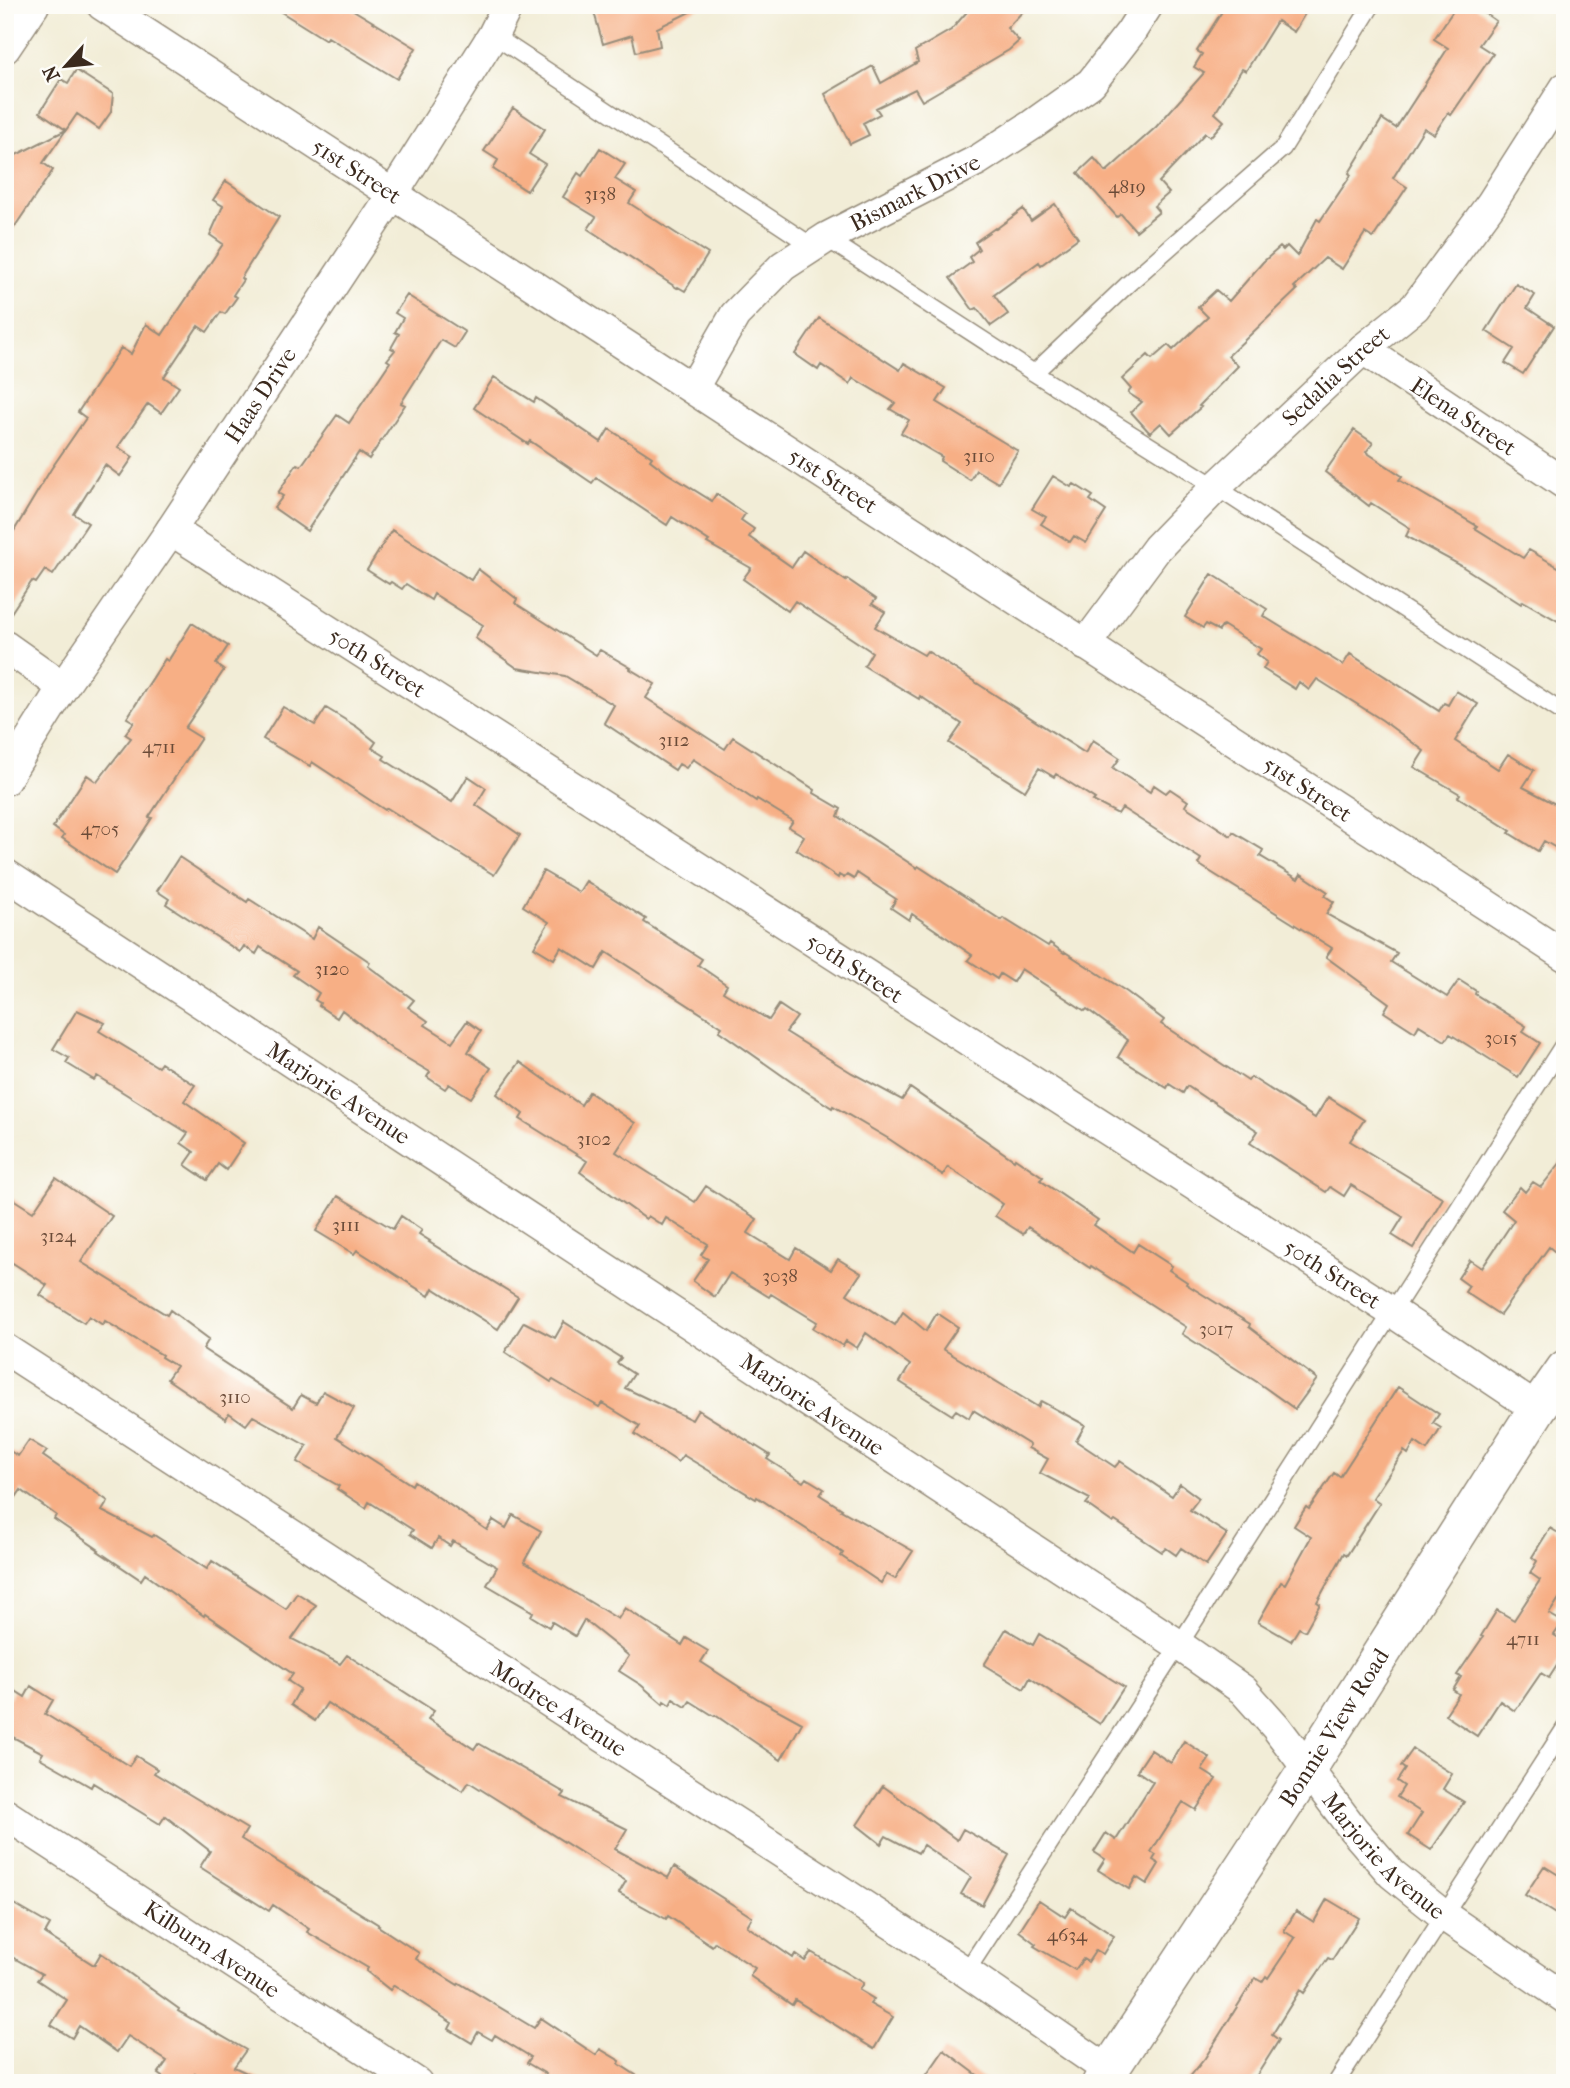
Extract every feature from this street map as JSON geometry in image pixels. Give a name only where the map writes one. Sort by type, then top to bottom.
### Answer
[{"type":"street","points":[[5,48],[34,5]]},
{"type":"street","name":"51st Street","points":[[102,5],[1565,956]]},
{"type":"street","name":"Haas Drive","points":[[5,780],[63,687],[171,530],[393,194],[493,35],[508,5]]},
{"type":"street","name":"Bismark Drive","points":[[693,388],[735,315],[783,266],[819,242],[978,160],[1091,83],[1148,5]]},
{"type":"street","name":"Sedalia Street","points":[[1085,645],[1157,548],[1216,487],[1363,349],[1415,307],[1491,204],[1565,88]]},
{"type":"street","name":"Elena Street","points":[[1363,349],[1565,484]]},
{"type":"street","name":"50th Street","points":[[171,530],[1391,1311],[1537,1409]]},
{"type":"street","points":[[5,646],[63,687]]},
{"type":"street","name":"Marjorie Avenue","points":[[5,874],[1179,1645],[1243,1690],[1276,1727],[1353,1829],[1392,1874],[1443,1915],[1565,1998]]},
{"type":"street","name":"Modree Avenue","points":[[5,1349],[966,1972],[1105,2077]]},
{"type":"street","name":"Bonnie View Road","points":[[1105,2077],[1307,1770],[1565,1368]]},
{"type":"street","name":"Kilburn Avenue","points":[[5,1814],[417,2083]]},
{"type":"lane","points":[[1034,373],[1128,284],[1283,148],[1372,5]]},
{"type":"lane","points":[[493,35],[819,242],[1216,487],[1565,714]]},
{"type":"lane","points":[[966,1972],[1565,1042]]},
{"type":"lane","points":[[1336,2083],[1565,1728]]},
{"type":"building","points":[[270,5],[345,5],[416,48],[397,79]]},
{"type":"building","points":[[592,5],[704,5],[657,28],[660,46],[636,52],[632,35],[603,44]]},
{"type":"building","points":[[973,5],[1029,5],[1007,28],[1019,41],[1009,50],[922,101],[915,89],[876,108],[880,114],[863,123],[869,135],[850,144],[825,94],[873,66],[881,83],[918,62],[915,51],[951,30]]},
{"type":"building","points":[[1226,5],[1310,5],[1294,32],[1277,21],[1246,71],[1242,69],[1215,113],[1224,121],[1210,137],[1205,133],[1159,182],[1169,193],[1154,206],[1159,212],[1136,231],[1121,214],[1117,217],[1078,173],[1094,158],[1106,172],[1156,127],[1204,73],[1194,67],[1202,54],[1197,51]]},
{"type":"building","points":[[1457,5],[1473,5],[1496,21],[1479,45],[1493,54],[1451,115],[1448,113],[1434,134],[1424,128],[1393,178],[1407,187],[1373,238],[1365,233],[1342,269],[1325,258],[1294,287],[1297,290],[1228,356],[1238,366],[1199,406],[1201,407],[1171,434],[1161,423],[1150,433],[1131,412],[1142,402],[1128,393],[1131,389],[1122,379],[1148,355],[1152,359],[1168,345],[1173,350],[1208,317],[1198,307],[1216,290],[1229,301],[1280,247],[1283,250],[1287,246],[1297,256],[1317,219],[1320,221],[1351,175],[1349,173],[1382,119],[1396,128],[1448,48],[1434,39]]},
{"type":"building","points":[[76,70],[113,94],[111,112],[99,129],[77,114],[66,130],[40,112],[61,79],[68,83]]},
{"type":"building","points":[[513,108],[545,129],[529,154],[545,164],[527,191],[493,169],[498,160],[484,151]]},
{"type":"building","points":[[66,130],[43,163],[53,170],[5,241],[5,167],[12,157]]},
{"type":"building","points":[[600,148],[625,164],[615,179],[636,192],[629,203],[708,254],[685,291],[588,229],[596,217],[563,197],[578,173],[582,176]]},
{"type":"building","points":[[226,181],[279,217],[241,278],[243,280],[233,295],[237,297],[225,314],[221,312],[207,332],[198,326],[164,377],[179,387],[161,413],[148,404],[118,447],[133,457],[120,476],[105,465],[74,514],[88,523],[53,575],[45,570],[36,583],[32,581],[5,622],[5,546],[51,469],[86,418],[78,412],[121,348],[131,354],[146,324],[162,335],[223,244],[210,235],[223,206],[213,200]]},
{"type":"building","points":[[1055,204],[1078,238],[994,295],[1008,314],[991,326],[977,308],[973,310],[950,278],[972,262],[969,257],[979,249],[975,242],[1023,209],[1031,221]]},
{"type":"building","points":[[1516,284],[1535,295],[1527,308],[1554,326],[1523,374],[1505,363],[1514,349],[1486,331]]},
{"type":"building","points":[[407,295],[465,332],[455,348],[441,340],[401,403],[405,405],[369,459],[359,452],[307,531],[274,508],[283,496],[278,493],[297,464],[301,466],[337,415],[349,423],[390,362],[387,360],[395,350],[391,348],[399,334],[395,332],[403,318],[395,313]]},
{"type":"building","points":[[819,318],[900,370],[904,363],[946,388],[937,402],[1018,451],[998,483],[976,470],[970,480],[940,461],[942,457],[901,433],[909,420],[890,409],[895,403],[853,378],[850,384],[821,365],[818,370],[795,354]]},
{"type":"building","points":[[494,377],[534,402],[536,398],[601,442],[609,429],[652,457],[650,460],[667,473],[712,501],[716,494],[745,514],[741,520],[754,529],[749,537],[792,567],[803,551],[876,599],[872,604],[885,612],[875,627],[924,655],[927,651],[1085,753],[1093,740],[1120,758],[1113,768],[1150,792],[1154,785],[1166,793],[1170,789],[1188,801],[1185,806],[1231,836],[1233,832],[1263,850],[1260,856],[1298,879],[1301,874],[1328,892],[1325,896],[1334,902],[1326,914],[1397,953],[1391,962],[1447,997],[1459,980],[1476,991],[1475,994],[1526,1026],[1523,1032],[1540,1043],[1518,1077],[1450,1034],[1445,1041],[1419,1025],[1415,1032],[1384,1012],[1389,1003],[1326,957],[1332,948],[1198,864],[1201,859],[1122,808],[1118,814],[1093,801],[1095,799],[1056,774],[1054,777],[1039,768],[1025,791],[949,743],[962,724],[920,696],[919,699],[864,666],[872,652],[795,601],[788,611],[743,579],[751,568],[707,543],[709,541],[672,517],[667,525],[596,478],[592,483],[530,441],[528,444],[474,408]]},
{"type":"building","points":[[1354,430],[1373,443],[1366,452],[1402,476],[1399,480],[1477,526],[1475,528],[1523,558],[1529,550],[1565,571],[1565,625],[1523,601],[1521,604],[1460,565],[1406,536],[1410,528],[1371,503],[1369,506],[1325,472]]},
{"type":"building","points":[[1053,476],[1071,487],[1074,484],[1093,496],[1090,500],[1106,511],[1086,543],[1074,536],[1070,542],[1041,524],[1046,517],[1032,509]]},
{"type":"building","points":[[392,530],[471,580],[478,569],[517,599],[515,603],[596,655],[600,650],[655,684],[646,698],[725,749],[733,737],[841,809],[838,816],[1001,920],[1003,918],[1048,946],[1050,943],[1127,992],[1164,1020],[1161,1024],[1248,1081],[1251,1077],[1315,1118],[1328,1097],[1364,1120],[1350,1141],[1443,1198],[1413,1248],[1392,1235],[1403,1217],[1351,1185],[1344,1196],[1330,1187],[1326,1192],[1250,1143],[1258,1131],[1209,1099],[1187,1086],[1183,1093],[1169,1084],[1167,1088],[1118,1057],[1128,1040],[1087,1009],[1085,1011],[1021,969],[1013,982],[1000,974],[997,979],[968,960],[972,955],[912,914],[909,920],[891,908],[896,899],[857,873],[854,879],[847,875],[844,878],[839,875],[838,878],[796,849],[804,836],[789,827],[793,821],[757,799],[756,801],[693,759],[686,768],[679,764],[675,770],[604,723],[614,705],[565,676],[517,668],[475,638],[483,625],[434,594],[431,600],[406,584],[402,589],[367,570]]},
{"type":"building","points":[[1212,574],[1267,609],[1263,616],[1343,665],[1350,654],[1439,711],[1444,703],[1448,705],[1456,691],[1478,704],[1455,741],[1498,769],[1508,754],[1534,770],[1523,787],[1565,809],[1565,853],[1544,841],[1538,851],[1458,797],[1460,794],[1414,767],[1424,751],[1382,720],[1317,679],[1309,690],[1299,682],[1295,689],[1263,669],[1267,662],[1257,654],[1261,649],[1223,625],[1219,631],[1206,624],[1203,628],[1185,617]]},
{"type":"building","points":[[192,623],[228,646],[216,664],[224,670],[185,728],[201,738],[115,874],[62,838],[64,835],[53,827],[87,775],[97,782],[131,738],[125,734],[134,722],[127,718]]},
{"type":"building","points":[[283,707],[315,725],[326,708],[376,742],[372,748],[385,756],[383,759],[452,802],[468,776],[486,788],[476,805],[520,835],[494,875],[387,808],[385,810],[312,762],[310,766],[263,739]]},
{"type":"building","points":[[179,857],[247,902],[249,899],[312,939],[318,927],[370,962],[368,966],[414,1000],[408,1007],[428,1021],[425,1025],[452,1042],[467,1021],[481,1031],[468,1052],[491,1068],[471,1098],[449,1084],[445,1089],[427,1077],[430,1072],[393,1050],[342,1010],[337,1018],[319,1006],[320,1003],[315,1000],[319,993],[293,975],[297,971],[260,947],[256,954],[244,946],[240,952],[166,904],[169,899],[157,891]]},
{"type":"building","points":[[543,871],[579,892],[586,881],[646,919],[644,922],[702,959],[698,965],[727,985],[723,992],[769,1020],[779,1005],[797,1017],[786,1032],[852,1073],[902,1100],[910,1088],[1043,1177],[1040,1180],[1098,1220],[1094,1225],[1133,1252],[1138,1244],[1172,1266],[1169,1270],[1187,1282],[1186,1284],[1250,1324],[1249,1327],[1317,1379],[1295,1409],[1182,1334],[1186,1327],[1028,1227],[1023,1234],[995,1216],[1003,1204],[948,1167],[943,1175],[889,1139],[833,1106],[832,1108],[719,1031],[722,1027],[606,952],[596,969],[561,947],[554,959],[534,947],[549,922],[523,906]]},
{"type":"building","points":[[77,1010],[105,1023],[99,1031],[158,1067],[161,1063],[195,1085],[184,1101],[244,1143],[226,1170],[218,1164],[207,1180],[185,1165],[194,1152],[181,1143],[188,1133],[97,1076],[94,1080],[66,1063],[69,1058],[53,1049]]},
{"type":"building","points":[[520,1062],[581,1105],[589,1092],[635,1123],[616,1152],[695,1202],[706,1186],[757,1219],[748,1233],[790,1259],[796,1248],[831,1270],[838,1259],[861,1273],[847,1294],[895,1325],[903,1312],[926,1331],[937,1313],[958,1327],[943,1349],[1038,1407],[1041,1401],[1085,1425],[1076,1441],[1115,1467],[1120,1461],[1172,1496],[1180,1484],[1199,1498],[1190,1510],[1227,1534],[1206,1565],[1181,1548],[1176,1555],[1166,1548],[1162,1552],[1115,1521],[1113,1523],[1086,1504],[1090,1499],[1040,1473],[1048,1459],[973,1410],[969,1418],[956,1410],[952,1415],[900,1382],[910,1365],[866,1333],[857,1348],[846,1341],[843,1346],[813,1328],[817,1322],[730,1273],[715,1297],[693,1281],[708,1259],[701,1255],[708,1244],[666,1218],[662,1225],[648,1216],[646,1219],[580,1172],[587,1161],[520,1119],[523,1114],[497,1094]]},
{"type":"building","points":[[1565,1157],[1565,1260],[1549,1247],[1500,1315],[1465,1292],[1469,1286],[1458,1278],[1470,1260],[1482,1268],[1514,1220],[1502,1210],[1520,1187],[1525,1192],[1533,1182],[1541,1187]]},
{"type":"building","points":[[56,1178],[112,1216],[81,1262],[167,1315],[170,1310],[209,1339],[203,1349],[293,1408],[301,1395],[316,1403],[323,1391],[354,1408],[337,1437],[412,1485],[414,1481],[487,1530],[493,1520],[506,1528],[513,1515],[541,1531],[524,1562],[618,1619],[625,1608],[682,1645],[686,1638],[708,1651],[701,1662],[758,1699],[802,1723],[781,1760],[690,1701],[686,1707],[673,1699],[670,1705],[664,1701],[663,1704],[619,1671],[629,1656],[584,1620],[575,1636],[552,1622],[549,1627],[531,1616],[533,1612],[487,1585],[497,1567],[453,1541],[450,1546],[438,1538],[432,1548],[410,1534],[413,1530],[369,1502],[366,1508],[337,1489],[339,1486],[297,1462],[307,1446],[253,1416],[246,1425],[229,1413],[226,1419],[167,1379],[176,1366],[161,1357],[162,1355],[105,1321],[103,1325],[89,1316],[84,1323],[40,1295],[47,1285],[5,1258],[5,1194],[33,1212]]},
{"type":"building","points":[[338,1196],[393,1229],[401,1216],[422,1230],[419,1234],[429,1242],[518,1297],[498,1329],[433,1288],[429,1296],[357,1250],[354,1254],[316,1231]]},
{"type":"building","points":[[524,1322],[555,1338],[564,1322],[621,1358],[617,1363],[634,1374],[625,1388],[692,1420],[698,1410],[770,1455],[767,1459],[803,1482],[806,1478],[824,1489],[820,1495],[841,1510],[913,1551],[895,1579],[886,1574],[881,1583],[841,1556],[843,1553],[757,1497],[756,1499],[683,1455],[678,1462],[635,1434],[640,1426],[602,1403],[599,1407],[553,1380],[551,1382],[505,1352]]},
{"type":"building","points":[[1398,1387],[1439,1414],[1433,1423],[1441,1428],[1427,1450],[1415,1442],[1408,1454],[1404,1451],[1373,1498],[1380,1503],[1347,1555],[1344,1553],[1317,1602],[1320,1604],[1305,1631],[1299,1628],[1291,1641],[1258,1622],[1281,1582],[1285,1584],[1311,1537],[1294,1526],[1334,1473],[1340,1477]]},
{"type":"building","points":[[29,1440],[47,1451],[43,1456],[108,1501],[102,1511],[152,1537],[154,1535],[207,1569],[212,1561],[286,1609],[297,1593],[316,1605],[292,1639],[340,1664],[347,1655],[434,1711],[428,1719],[474,1749],[478,1743],[565,1793],[562,1797],[627,1829],[615,1849],[668,1878],[674,1867],[752,1917],[747,1926],[793,1958],[795,1954],[805,1961],[811,1952],[863,1983],[859,1990],[874,1999],[870,2004],[893,2017],[874,2049],[795,2000],[792,2005],[750,1976],[755,1968],[715,1942],[712,1946],[668,1916],[666,1919],[619,1893],[626,1881],[469,1782],[463,1791],[327,1703],[315,1721],[291,1705],[300,1689],[288,1681],[293,1674],[145,1574],[141,1580],[98,1551],[54,1519],[56,1515],[21,1490],[5,1513],[5,1448],[18,1456]]},
{"type":"building","points":[[1550,1528],[1565,1537],[1565,1595],[1562,1594],[1549,1614],[1563,1622],[1554,1635],[1565,1642],[1565,1653],[1549,1678],[1541,1673],[1515,1711],[1500,1701],[1477,1736],[1445,1715],[1459,1694],[1453,1690],[1461,1677],[1457,1675],[1483,1637],[1481,1636],[1497,1610],[1514,1620],[1540,1580],[1530,1573],[1537,1561],[1532,1557]]},
{"type":"building","points":[[1006,1629],[1033,1645],[1039,1634],[1124,1687],[1100,1724],[1030,1678],[1024,1689],[984,1665]]},
{"type":"building","points":[[31,1686],[53,1700],[45,1714],[129,1766],[136,1756],[157,1769],[154,1773],[247,1829],[241,1839],[379,1925],[419,1953],[416,1959],[534,2028],[541,2018],[596,2055],[600,2049],[648,2083],[540,2083],[546,2074],[527,2063],[531,2057],[495,2035],[492,2040],[478,2032],[472,2043],[449,2029],[452,2023],[394,1985],[390,1990],[366,1971],[368,1968],[307,1932],[309,1929],[273,1905],[269,1911],[200,1867],[210,1851],[165,1816],[160,1824],[93,1783],[91,1787],[40,1758],[43,1753],[5,1733],[5,1706],[14,1690],[25,1697]]},
{"type":"building","points":[[1184,1741],[1210,1758],[1202,1770],[1216,1779],[1196,1810],[1183,1802],[1151,1852],[1156,1855],[1153,1860],[1159,1864],[1147,1884],[1136,1877],[1129,1889],[1098,1870],[1105,1859],[1094,1852],[1106,1833],[1116,1840],[1153,1782],[1137,1771],[1151,1750],[1171,1763]]},
{"type":"building","points":[[1413,1749],[1452,1774],[1443,1789],[1464,1802],[1431,1850],[1408,1835],[1422,1813],[1397,1797],[1404,1786],[1397,1781],[1405,1769],[1401,1766]]},
{"type":"building","points":[[883,1786],[957,1840],[963,1829],[1009,1855],[982,1905],[961,1894],[971,1877],[923,1845],[918,1853],[886,1836],[881,1844],[857,1825]]},
{"type":"building","points":[[1544,1866],[1565,1879],[1565,1920],[1525,1895]]},
{"type":"building","points":[[5,1899],[50,1925],[45,1934],[94,1965],[101,1953],[179,2009],[178,2011],[246,2050],[234,2067],[268,2083],[217,2083],[207,2076],[204,2080],[195,2074],[189,2083],[171,2083],[158,2074],[167,2061],[128,2036],[117,2052],[79,2026],[72,2038],[51,2025],[67,2000],[37,1980],[42,1974],[5,1953]]},
{"type":"building","points":[[1327,1899],[1359,1918],[1332,1960],[1328,1958],[1304,1993],[1300,1990],[1272,2035],[1279,2040],[1252,2083],[1185,2083],[1205,2058],[1255,1978],[1262,1982],[1266,1976],[1268,1978],[1295,1938],[1284,1931],[1296,1911],[1314,1922]]},
{"type":"building","points":[[1039,1900],[1065,1917],[1071,1908],[1114,1936],[1103,1954],[1096,1950],[1088,1962],[1083,1959],[1075,1970],[1034,1946],[1036,1944],[1019,1931]]},
{"type":"building","points":[[944,2050],[988,2083],[921,2083]]}]
